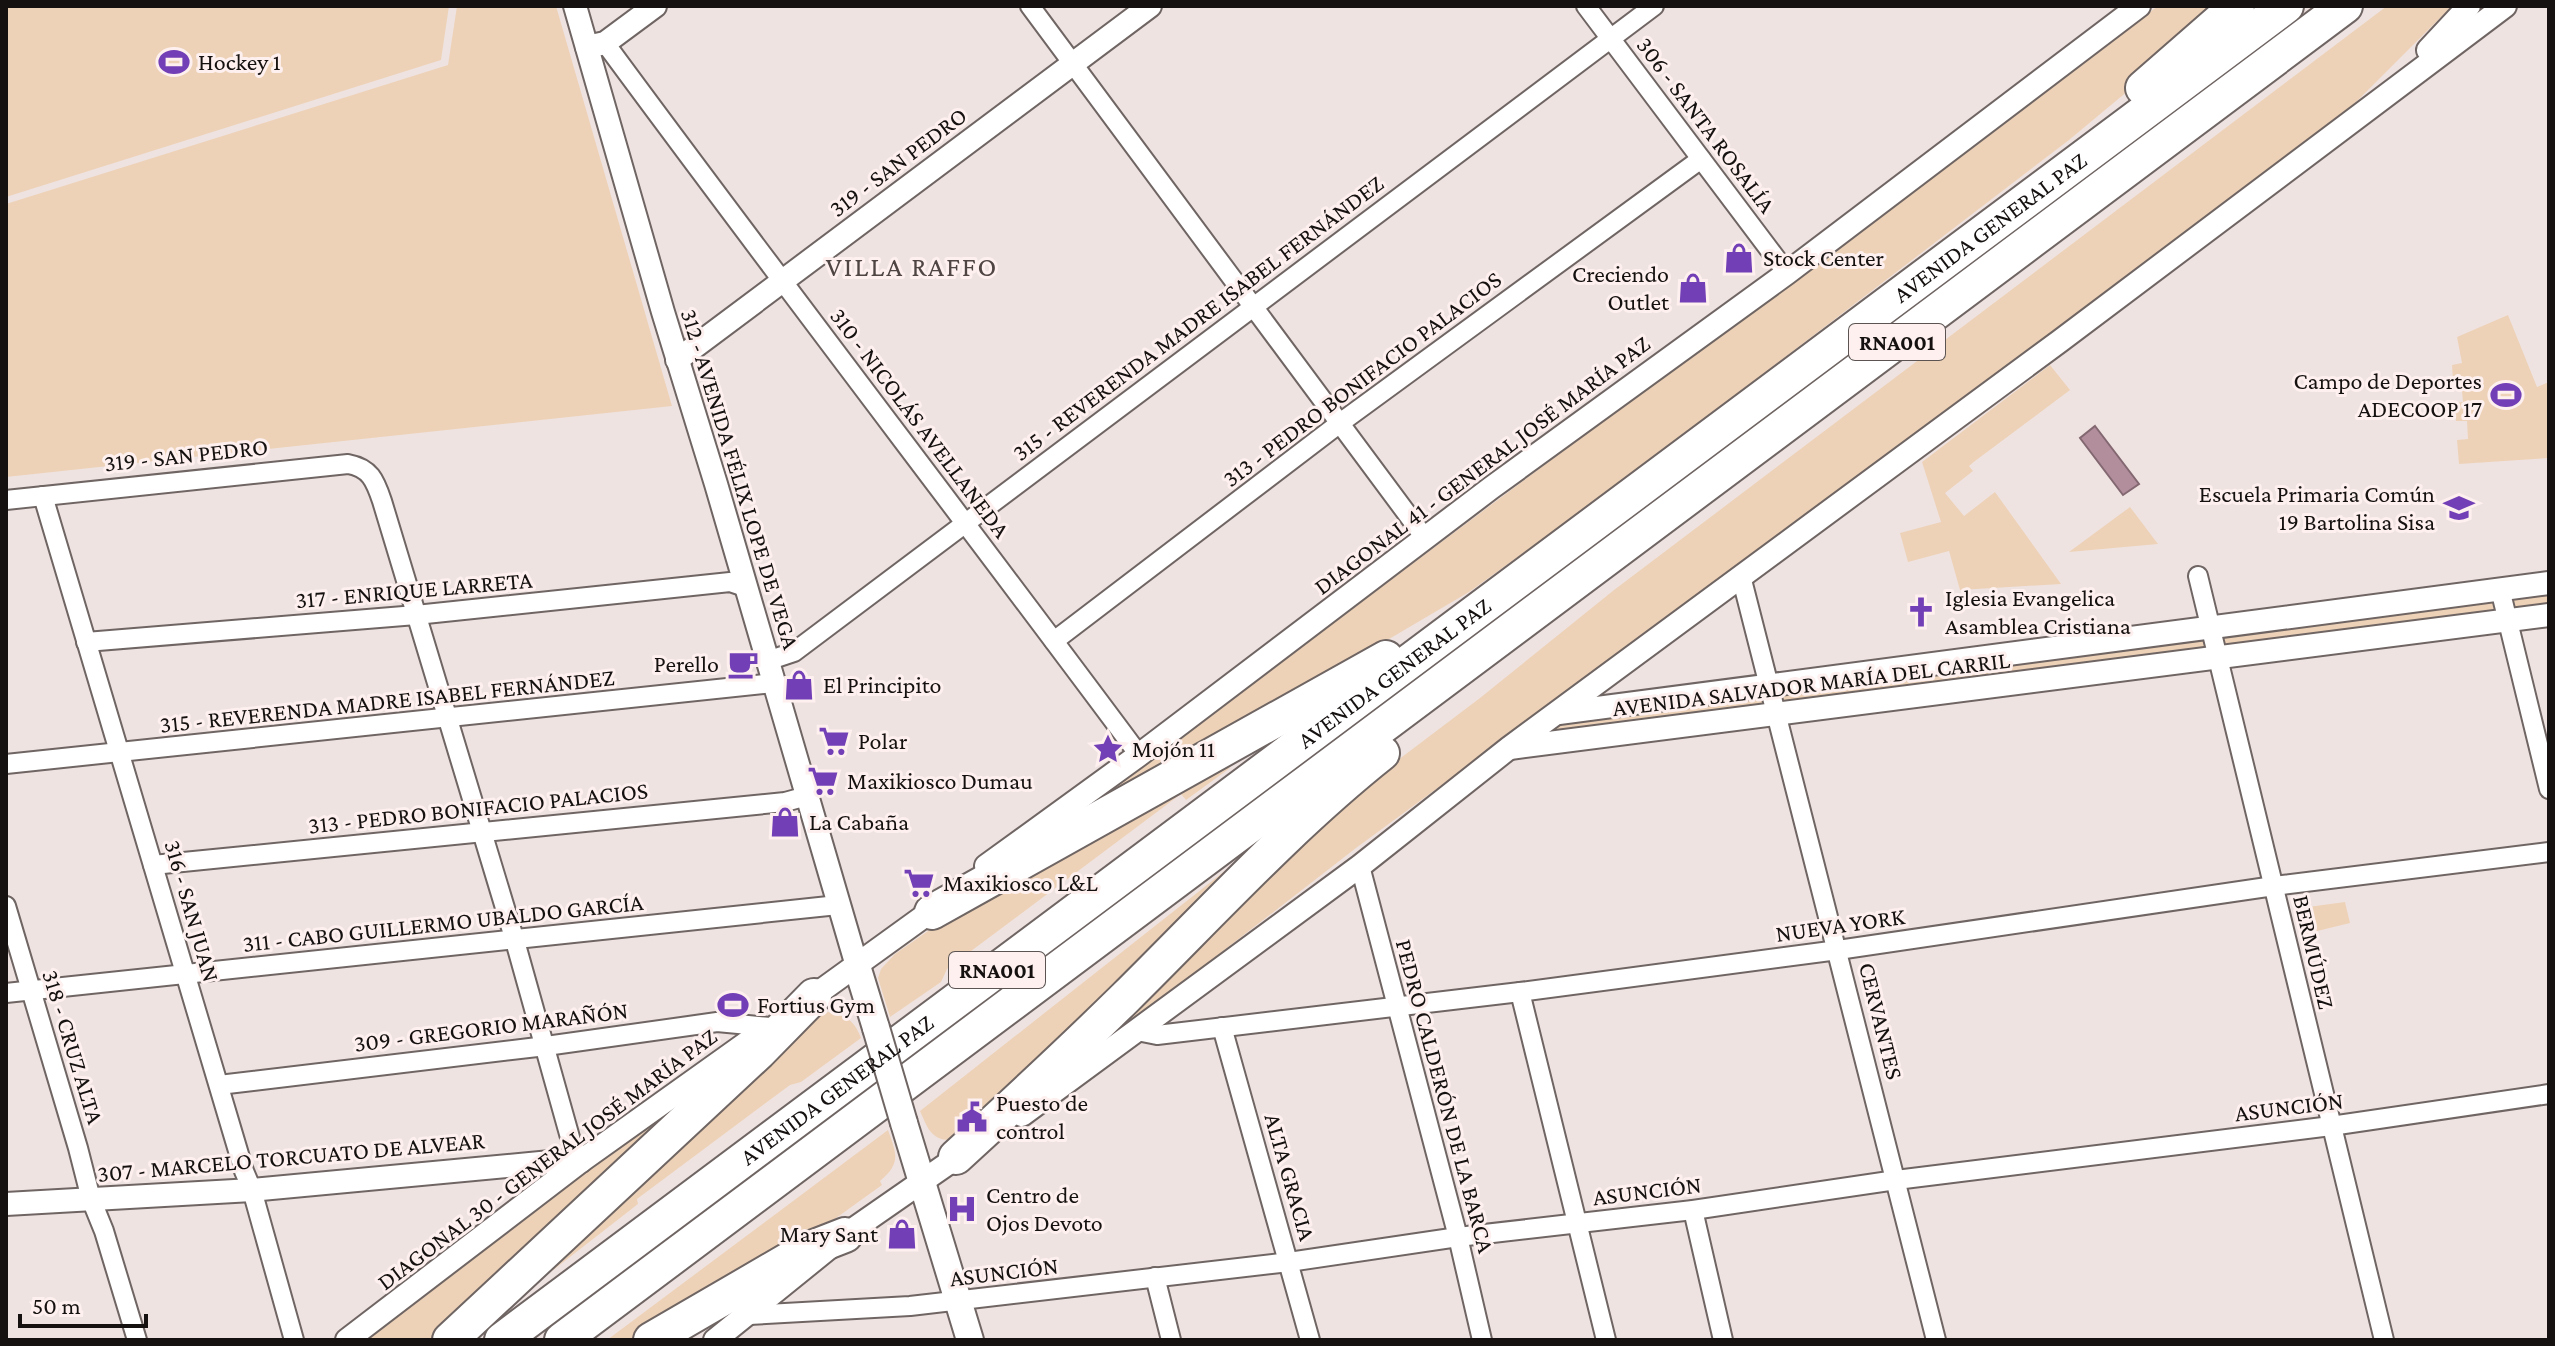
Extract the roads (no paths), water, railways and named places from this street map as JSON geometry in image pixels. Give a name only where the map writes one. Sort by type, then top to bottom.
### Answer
[{"type":"highway","points":[[2018,207],[2124,106],[2237,6]]},
{"type":"highway","name":"AVENIDA GENERAL PAZ","points":[[502,1340],[2286,6]]},
{"type":"highway","name":"AVENIDA GENERAL PAZ","points":[[562,1340],[2345,6]]},
{"type":"highway","points":[[932,912],[1492,600]]},
{"type":"highway","points":[[956,1157],[1115,1008],[1250,872],[1337,790],[1393,744],[1515,628]]},
{"type":"highway","points":[[450,1340],[759,1052],[814,996]]},
{"type":"highway","points":[[651,1340],[804,1251],[845,1235]]},
{"type":"main road","points":[[857,966],[970,1340]]},
{"type":"street","name":"312 - AVENIDA FÉLIX LOPE DE VEGA","points":[[575,6],[596,45],[677,360],[857,966]]},
{"type":"street","points":[[596,45],[655,6]]},
{"type":"street","points":[[1030,6],[1425,538]]},
{"type":"street","name":"319 - SAN PEDRO","points":[[677,360],[1150,6]]},
{"type":"street","name":"306 - SANTA ROSALÍA","points":[[1586,6],[1787,273]]},
{"type":"street","name":"315 - REVERENDA MADRE ISABEL FERNÁNDEZ","points":[[6,764],[449,717],[770,672],[1654,6]]},
{"type":"street","name":"DIAGONAL 41 - GENERAL JOSÉ MARÍA PAZ","points":[[857,966],[1425,538],[1787,273],[2139,6]]},
{"type":"street","points":[[2393,90],[2469,6]]},
{"type":"street","points":[[715,1340],[845,1235],[921,1180],[1017,1118],[1360,866],[1509,748],[2084,323],[2505,6]]},
{"type":"street","name":"310 - NICOLÁS AVELLANEDA","points":[[596,45],[967,523],[1139,755]]},
{"type":"street","name":"313 - PEDRO BONIFACIO PALACIOS","points":[[1054,641],[1340,423],[1701,159]]},
{"type":"street","name":"319 - SAN PEDRO","points":[[6,500],[348,464],[361,466],[370,473],[382,501],[416,615]]},
{"type":"street","name":"316 - SAN JUAN","points":[[43,496],[184,974],[252,1190],[294,1340]]},
{"type":"street","name":"CERVANTES","points":[[1741,576],[1936,1340]]},
{"type":"street","name":"BERMÚDEZ","points":[[2198,576],[2384,1340]]},
{"type":"street","name":"317 - ENRIQUE LARRETA","points":[[86,642],[416,615],[730,582],[745,587]]},
{"type":"street","name":"AVENIDA SALVADOR MARÍA DEL CARRIL","points":[[1555,714],[2549,583]]},
{"type":"street","points":[[2500,589],[2549,789]]},
{"type":"street","points":[[416,615],[483,831],[571,1141],[581,1161]]},
{"type":"street","name":"AVENIDA SALVADOR MARÍA DEL CARRIL","points":[[1509,748],[2549,615]]},
{"type":"street","name":"313 - PEDRO BONIFACIO PALACIOS","points":[[153,865],[785,802],[807,796]]},
{"type":"street","name":"NUEVA YORK","points":[[1137,1031],[1157,1035],[1520,992],[1838,950],[2274,886],[2549,852]]},
{"type":"street","name":"PEDRO CALDERÓN DE LA BARCA","points":[[1360,866],[1458,1237],[1482,1340]]},
{"type":"street","name":"311 - CABO GUILLERMO UBALDO GARCÍA","points":[[6,993],[838,905]]},
{"type":"street","name":"318 - CRUZ ALTA","points":[[6,906],[91,1199],[104,1231],[137,1340]]},
{"type":"street","name":"DIAGONAL 30 - GENERAL JOSÉ MARÍA PAZ","points":[[347,1340],[581,1161],[857,966]]},
{"type":"street","points":[[1520,992],[1606,1340]]},
{"type":"street","name":"309 - GREGORIO MARAÑÓN","points":[[219,1085],[717,1022],[770,1027]]},
{"type":"street","name":"ALTA GRACIA","points":[[1222,1027],[1310,1340]]},
{"type":"street","name":"ASUNCIÓN","points":[[749,1315],[960,1302],[1289,1262],[1458,1237],[1693,1210],[1896,1180],[2331,1126],[2549,1094]]},
{"type":"street","name":"307 - MARCELO TORCUATO DE ALVEAR","points":[[6,1204],[252,1190],[581,1161]]},
{"type":"street","points":[[1693,1210],[1723,1340]]},
{"type":"street","points":[[1155,1277],[1171,1340]]},
{"type":"place","name":"Hockey 1","points":[[174,62]]},
{"type":"place","name":"Stock Center","points":[[1739,258]]},
{"type":"place","name":"Creciendo Outlet","points":[[1693,288]]},
{"type":"place","name":"Campo de Deportes ADECOOP 17","points":[[2506,395]]},
{"type":"place","name":"Escuela Primaria Común 19 Bartolina Sisa","points":[[2459,508]]},
{"type":"place","name":"Iglesia Evangelica Asamblea Cristiana","points":[[1921,612]]},
{"type":"place","name":"Perello","points":[[743,664]]},
{"type":"place","name":"El Principito","points":[[799,685]]},
{"type":"place","name":"Polar","points":[[834,741]]},
{"type":"place","name":"Mojón 11","points":[[1108,749]]},
{"type":"place","name":"Maxikiosco Dumau","points":[[823,781]]},
{"type":"place","name":"La Cabaña","points":[[785,822]]},
{"type":"place","name":"Maxikiosco L&L","points":[[919,883]]},
{"type":"place","name":"Fortius Gym","points":[[733,1005]]},
{"type":"place","name":"Puesto de control","points":[[972,1117]]},
{"type":"place","name":"Centro de Ojos Devoto","points":[[962,1209]]},
{"type":"place","name":"Mary Sant","points":[[902,1234]]},
{"type":"district","name":"VILLA RAFFO","points":[[912,266]]}]
